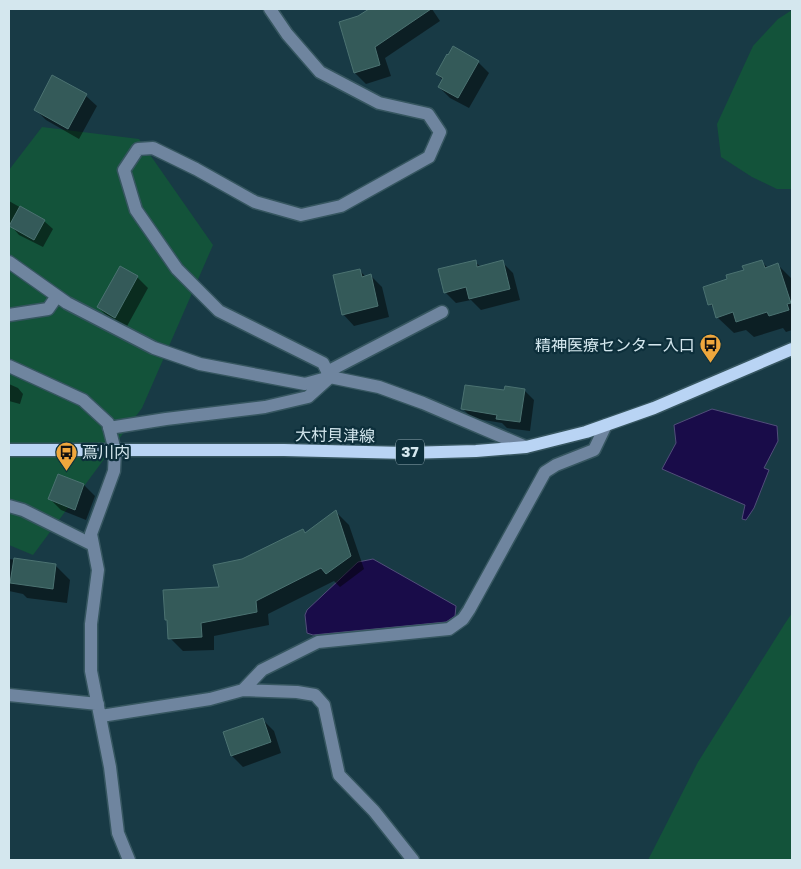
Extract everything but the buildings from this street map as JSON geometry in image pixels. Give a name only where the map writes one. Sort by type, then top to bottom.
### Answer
[{"type":"main road","name":"大村貝津線","points":[[9,450],[406,452],[476,451],[526,447],[586,432],[654,408],[792,348]]},
{"type":"street","points":[[270,9],[287,34],[320,72],[379,103],[428,114],[440,132],[429,157],[341,206],[301,215],[255,202],[196,168],[154,148],[138,149],[124,170],[136,210],[177,269],[219,311],[323,363],[329,375],[378,387],[423,403],[526,447]]},
{"type":"street","points":[[9,262],[67,303],[154,348],[200,364],[305,384],[329,375],[442,312]]},
{"type":"street","points":[[9,315],[48,309],[57,296]]},
{"type":"street","points":[[9,366],[83,400],[108,423],[115,451],[114,471],[91,534],[98,570],[91,624],[90,671],[110,768],[118,833],[128,860]]},
{"type":"street","points":[[109,428],[265,407],[308,397],[329,375]]},
{"type":"street","points":[[244,690],[262,670],[318,642],[449,629],[463,619],[545,472],[556,465],[594,450],[606,425]]},
{"type":"street","points":[[9,506],[23,510],[93,545]]},
{"type":"street","points":[[9,695],[99,710],[210,700],[244,690],[297,692],[315,695],[324,706],[339,775],[374,811],[413,860]]},
{"type":"green space","points":[[792,10],[792,189],[777,189],[752,177],[721,157],[717,124],[753,46],[778,19]]},
{"type":"green space","points":[[42,127],[139,139],[213,245],[142,408],[33,555],[9,545],[9,170]]},
{"type":"green space","points":[[792,613],[792,860],[648,860],[698,762]]},
{"type":"shaded area","points":[[712,409],[777,426],[778,441],[764,468],[769,470],[754,508],[746,520],[742,519],[745,505],[662,469],[676,443],[674,425]]},
{"type":"shaded area","points":[[373,559],[456,606],[455,616],[446,622],[313,635],[307,633],[305,615],[307,610],[358,562]]},
{"type":"place","name":"精神医療センター入口","points":[[711,364]]},
{"type":"place","name":"蔦川内","points":[[66,471]]}]
